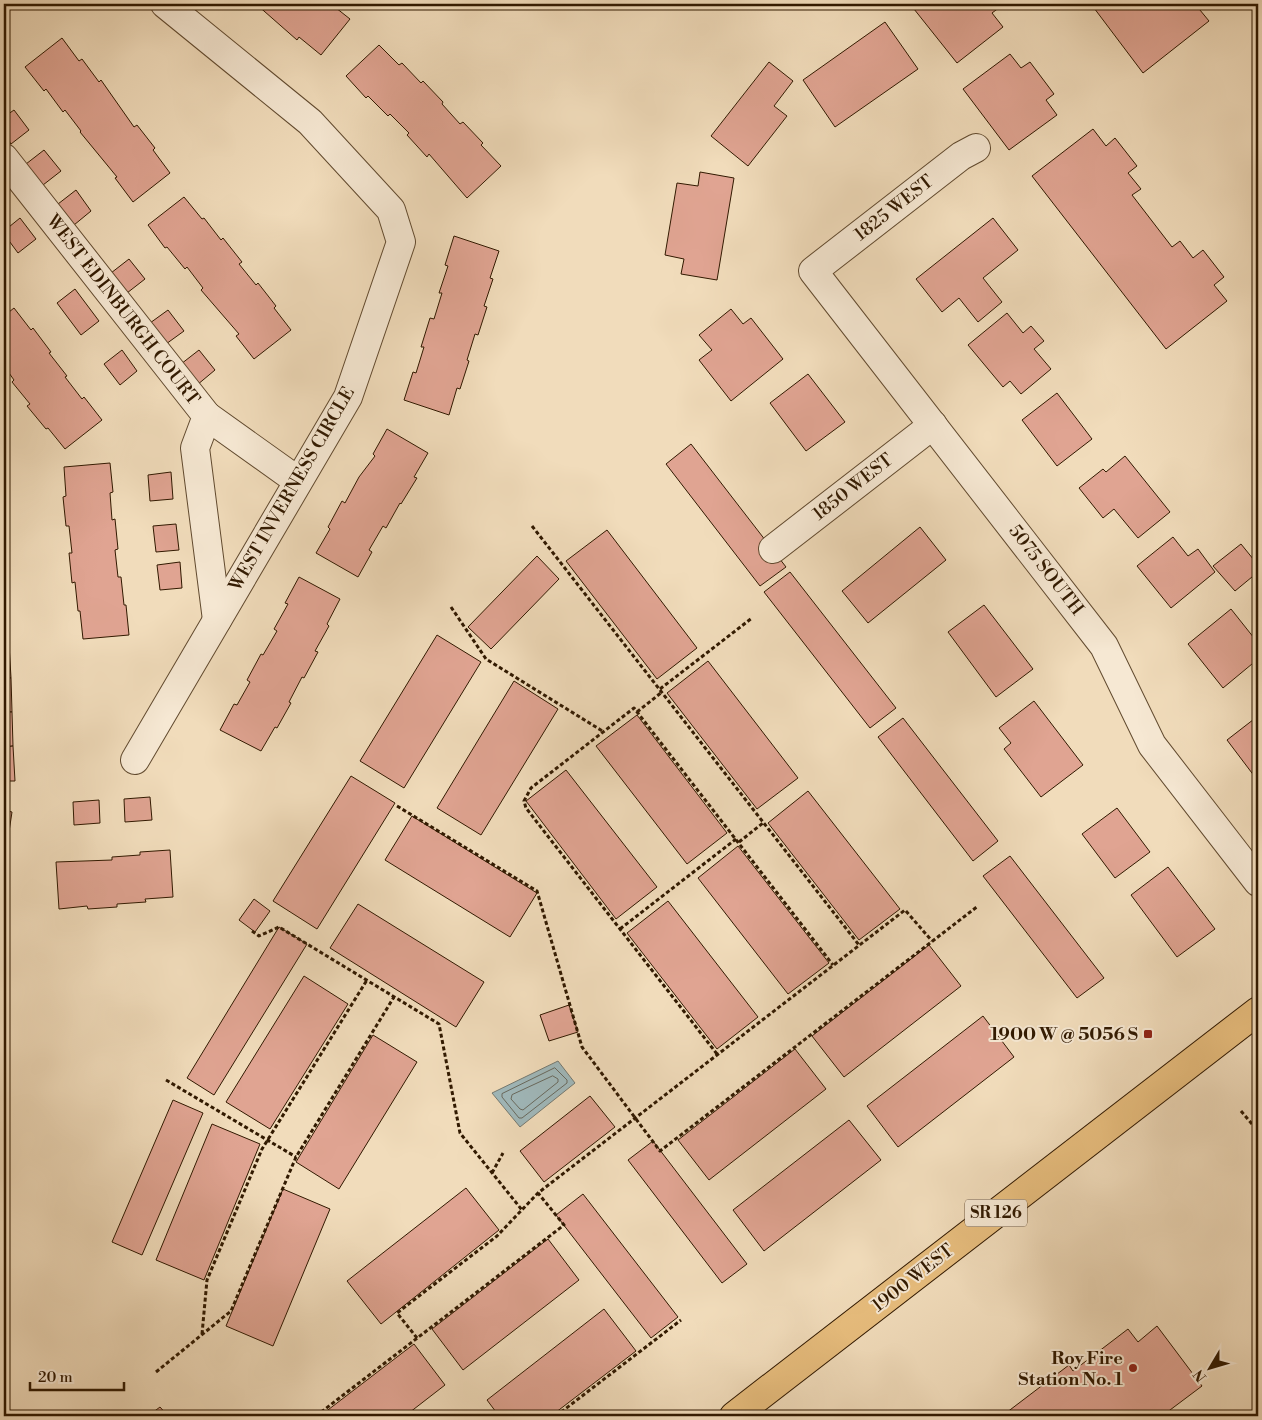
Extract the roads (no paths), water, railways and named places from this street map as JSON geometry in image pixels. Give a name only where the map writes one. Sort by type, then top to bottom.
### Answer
[{"type":"main road","name":"1900 WEST","points":[[734,1416],[1258,1011]]},
{"type":"street","name":"WEST INVERNESS CIRCLE","points":[[135,760],[348,397],[401,242],[391,210],[310,122],[165,4]]},
{"type":"street","name":"1825 WEST","points":[[813,271],[961,156],[976,148]]},
{"type":"street","name":"WEST EDINBURGH COURT","points":[[4,158],[208,416],[195,448],[217,620]]},
{"type":"street","name":"5075 SOUTH","points":[[813,271],[1104,646],[1152,745],[1258,882]]},
{"type":"street","points":[[208,416],[298,481]]},
{"type":"street","name":"1850 WEST","points":[[773,549],[933,425]]},
{"type":"water","points":[[558,1061],[575,1083],[520,1127],[492,1093]]},
{"type":"place","name":"1900 W @ 5056 S","points":[[1148,1034]]},
{"type":"place","name":"Roy Fire Station No. 1","points":[[1133,1368]]}]
